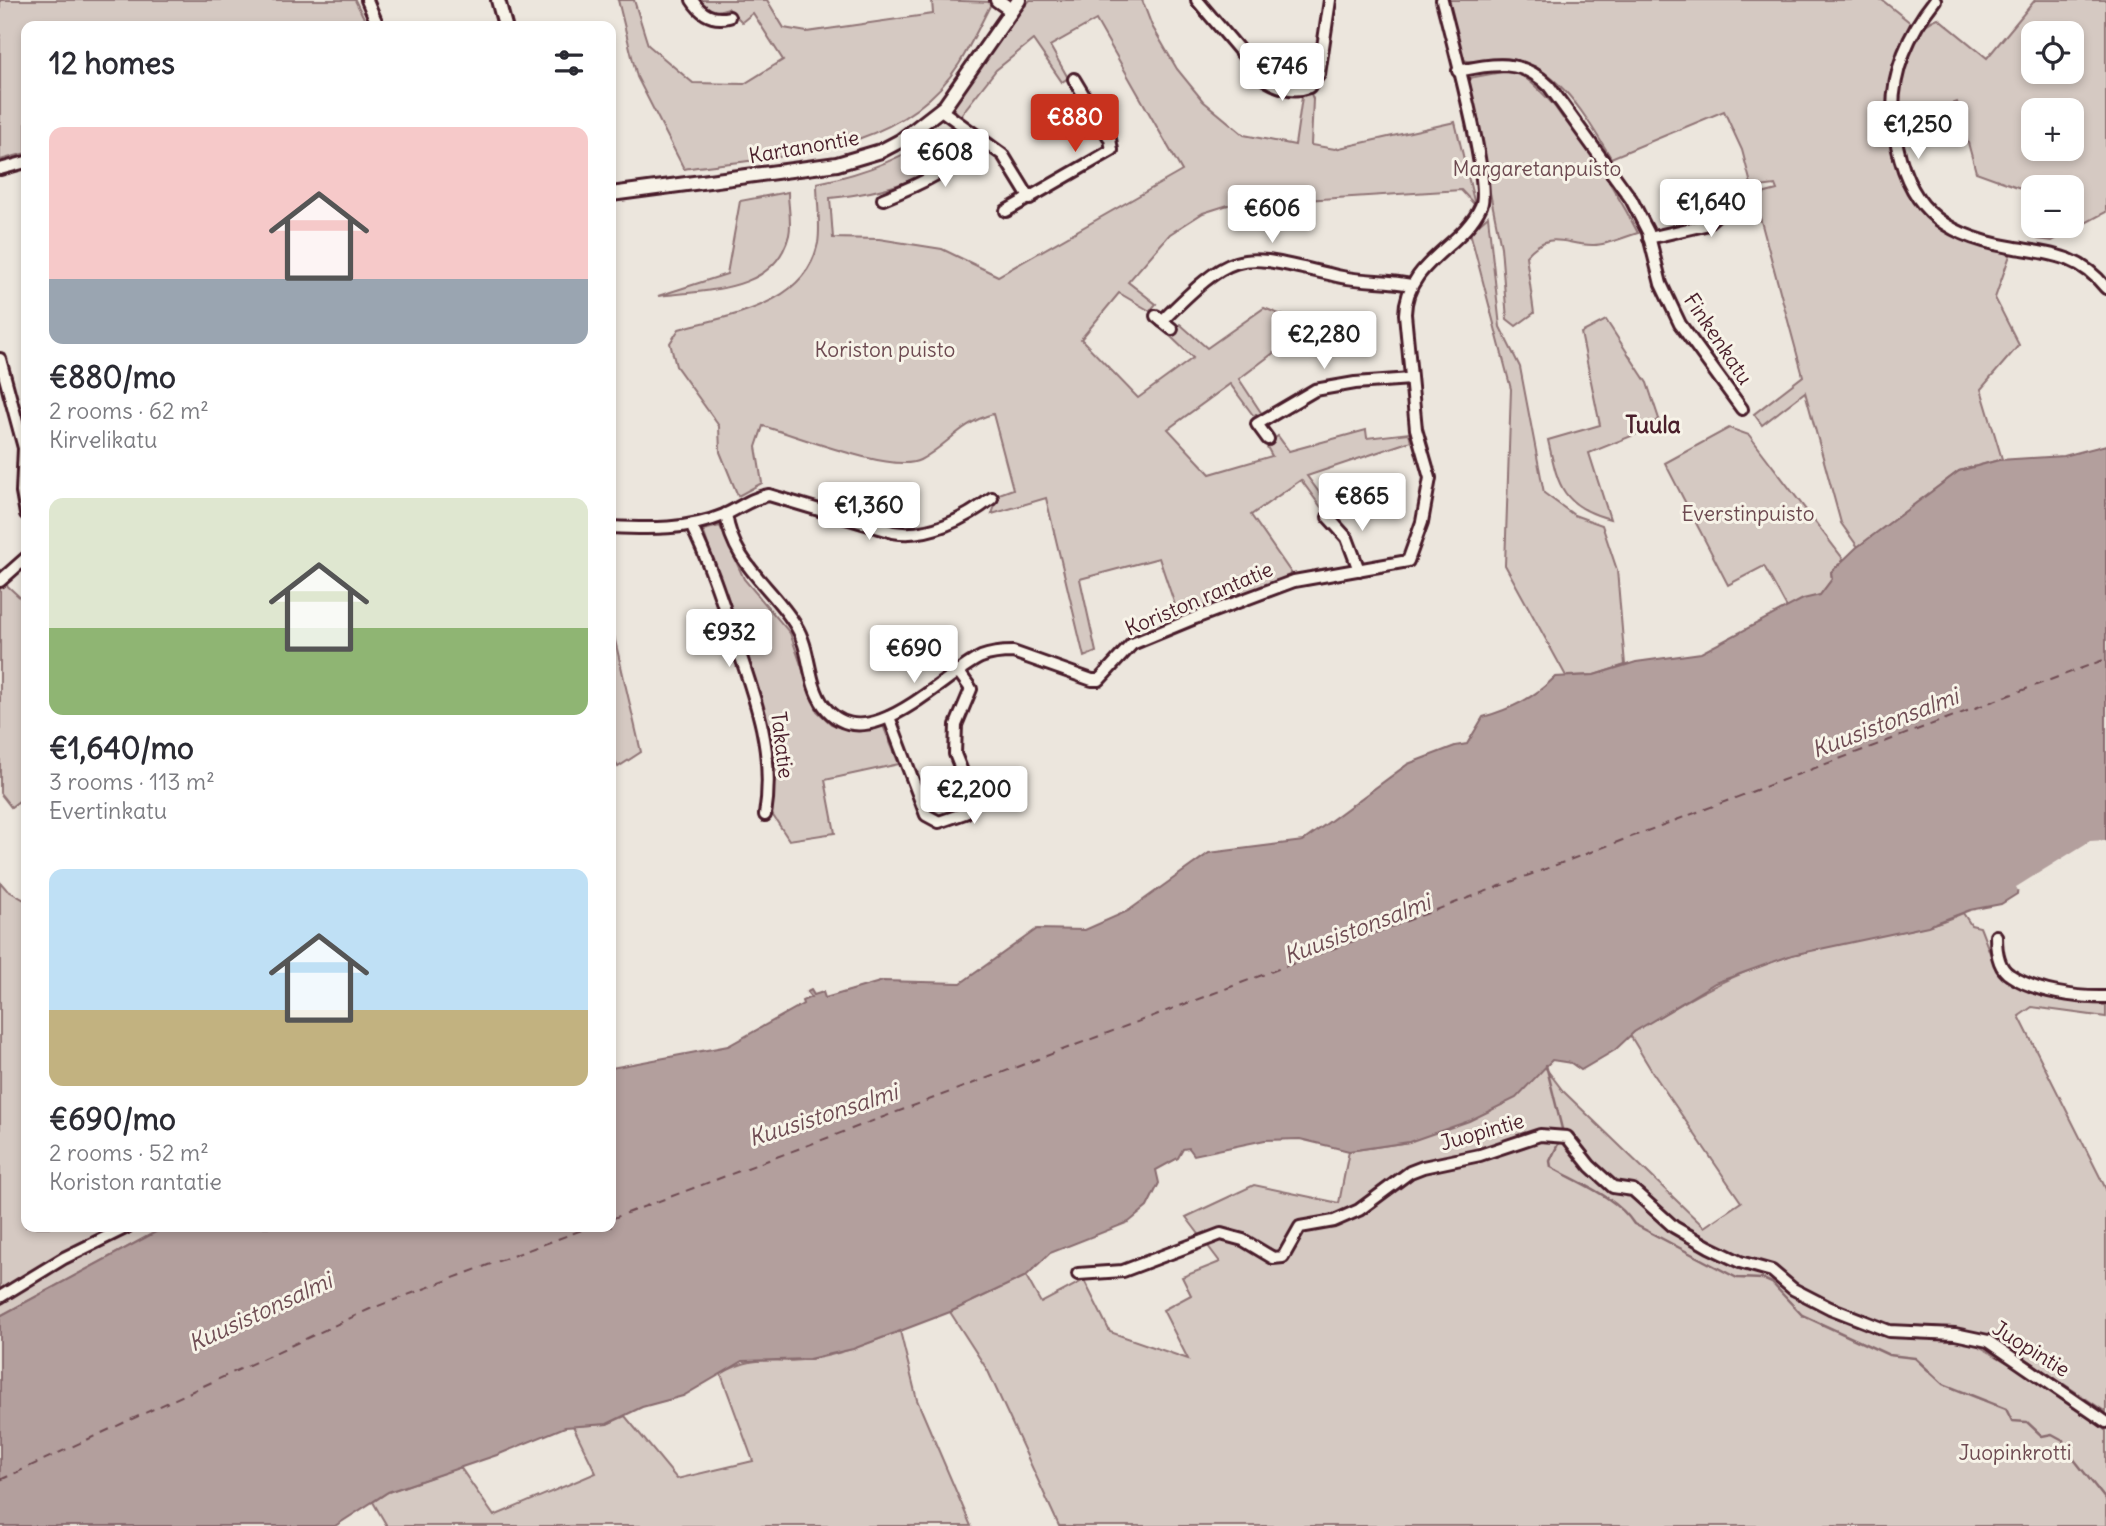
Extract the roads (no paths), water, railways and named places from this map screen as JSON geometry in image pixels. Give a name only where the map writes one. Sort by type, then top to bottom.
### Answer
[{"type":"street","points":[[367,0],[376,21]]},
{"type":"street","points":[[498,0],[504,21]]},
{"type":"street","points":[[692,0],[704,14],[720,19],[729,16]]},
{"type":"street","points":[[998,0],[1015,5]]},
{"type":"street","points":[[1197,0],[1263,78],[1274,85],[1296,90],[1309,87],[1319,74],[1330,0]]},
{"type":"street","points":[[1172,329],[1159,318],[1221,267],[1243,259],[1271,260],[1344,277],[1411,285],[1474,216],[1483,198],[1478,158],[1442,0]]},
{"type":"street","points":[[1935,0],[1908,39],[1894,93],[1897,145],[1915,197],[1921,206],[1951,228],[2002,246],[2063,256],[2092,274],[2106,288]]},
{"type":"street","name":"Kartanontie","points":[[616,193],[858,160],[900,141],[941,110],[970,75],[1015,5]]},
{"type":"street","name":"Finkenkatu","points":[[1458,71],[1507,63],[1522,66],[1541,78],[1618,180],[1649,238],[1661,284],[1679,324],[1742,409]]},
{"type":"street","points":[[1006,211],[1112,150],[1110,139],[1074,79]]},
{"type":"street","points":[[941,110],[1010,164],[1030,199]]},
{"type":"street","points":[[883,199],[929,180],[953,165],[981,139]]},
{"type":"street","points":[[0,169],[21,163]]},
{"type":"street","points":[[1649,238],[1705,225],[1713,221],[1727,204],[1756,192]]},
{"type":"street","name":"Koriston rantatie","points":[[726,514],[750,572],[797,627],[824,705],[838,718],[848,722],[888,717],[912,706],[980,658],[1013,652],[1092,680],[1099,680],[1127,648],[1294,581],[1408,561],[1422,523],[1430,478],[1418,436],[1411,379],[1405,314],[1406,296],[1411,285]]},
{"type":"street","points":[[0,359],[21,437]]},
{"type":"street","points":[[1268,439],[1257,424],[1315,390],[1355,383],[1411,379]]},
{"type":"street","points":[[616,527],[667,528],[691,525],[726,514],[756,497],[778,496],[882,529],[912,534],[952,522],[992,498]]},
{"type":"street","points":[[1328,517],[1346,538],[1359,570]]},
{"type":"street","name":"Takatie","points":[[691,525],[707,559],[765,730],[769,790],[765,815]]},
{"type":"street","points":[[0,581],[21,562]]},
{"type":"street","points":[[888,717],[926,815],[939,822],[965,813],[963,774],[955,754],[956,725],[971,689],[958,671]]},
{"type":"street","points":[[1996,936],[1999,960],[2008,974],[2055,991],[2106,997]]},
{"type":"street","name":"Juopintie","points":[[1078,1275],[1123,1271],[1221,1234],[1243,1240],[1273,1258],[1283,1257],[1300,1227],[1334,1221],[1359,1210],[1410,1172],[1488,1153],[1540,1135],[1554,1134],[1567,1137],[1577,1145],[1590,1166],[1614,1187],[1633,1190],[1674,1227],[1709,1247],[1740,1262],[1772,1271],[1793,1289],[1830,1308],[1889,1331],[1955,1334],[1988,1341],[2106,1422]]},
{"type":"street","points":[[0,1297],[64,1258],[117,1232]]},
{"type":"water","name":"Kuusistonsalmi","points":[[2106,445],[2106,841],[2091,843],[2018,887],[2017,894],[2001,904],[1970,910],[1928,926],[1792,955],[1715,983],[1634,1032],[1615,1050],[1581,1070],[1571,1063],[1552,1060],[1516,1098],[1469,1121],[1409,1142],[1349,1151],[1300,1139],[1265,1140],[1194,1155],[1189,1148],[1183,1149],[1178,1158],[1156,1170],[1159,1183],[1147,1207],[1129,1222],[1050,1253],[1026,1276],[950,1312],[853,1349],[809,1359],[743,1361],[683,1396],[642,1407],[607,1424],[565,1427],[497,1455],[388,1492],[335,1526],[0,1526],[0,1316],[156,1232],[616,1232],[616,1067],[728,1046],[803,1004],[802,1001],[811,997],[807,992],[811,990],[814,995],[823,992],[825,998],[883,981],[961,983],[1037,929],[1085,930],[1128,911],[1209,853],[1303,841],[1408,764],[1467,744],[1483,717],[1522,702],[1555,677],[1594,675],[1636,662],[1701,653],[1803,599],[1820,595],[1832,579],[1831,572],[1856,548],[1959,471],[1999,460],[2064,456]]},
{"type":"waterway","points":[[1523,74],[1545,92],[1563,118]]},
{"type":"waterway","points":[[1546,1065],[1563,1133]]},
{"type":"waterway","points":[[1559,1142],[1550,1161],[1551,1167],[1608,1198],[1627,1214],[1634,1224],[1737,1278],[1763,1279],[1772,1283],[1802,1315],[1889,1355],[1915,1358],[1943,1384],[2006,1409],[2012,1421],[2027,1422],[2042,1436],[2052,1434],[2063,1440],[2065,1448],[2106,1500]]},
{"type":"district","name":"Tuula","points":[[1653,425]]},
{"type":"park label","name":"Margaretanpuisto","points":[[1537,169]]},
{"type":"park label","name":"Koriston puisto","points":[[885,350]]},
{"type":"park label","name":"Everstinpuisto","points":[[1748,514]]},
{"type":"park label","name":"Juopinkrotti","points":[[2015,1453]]}]
